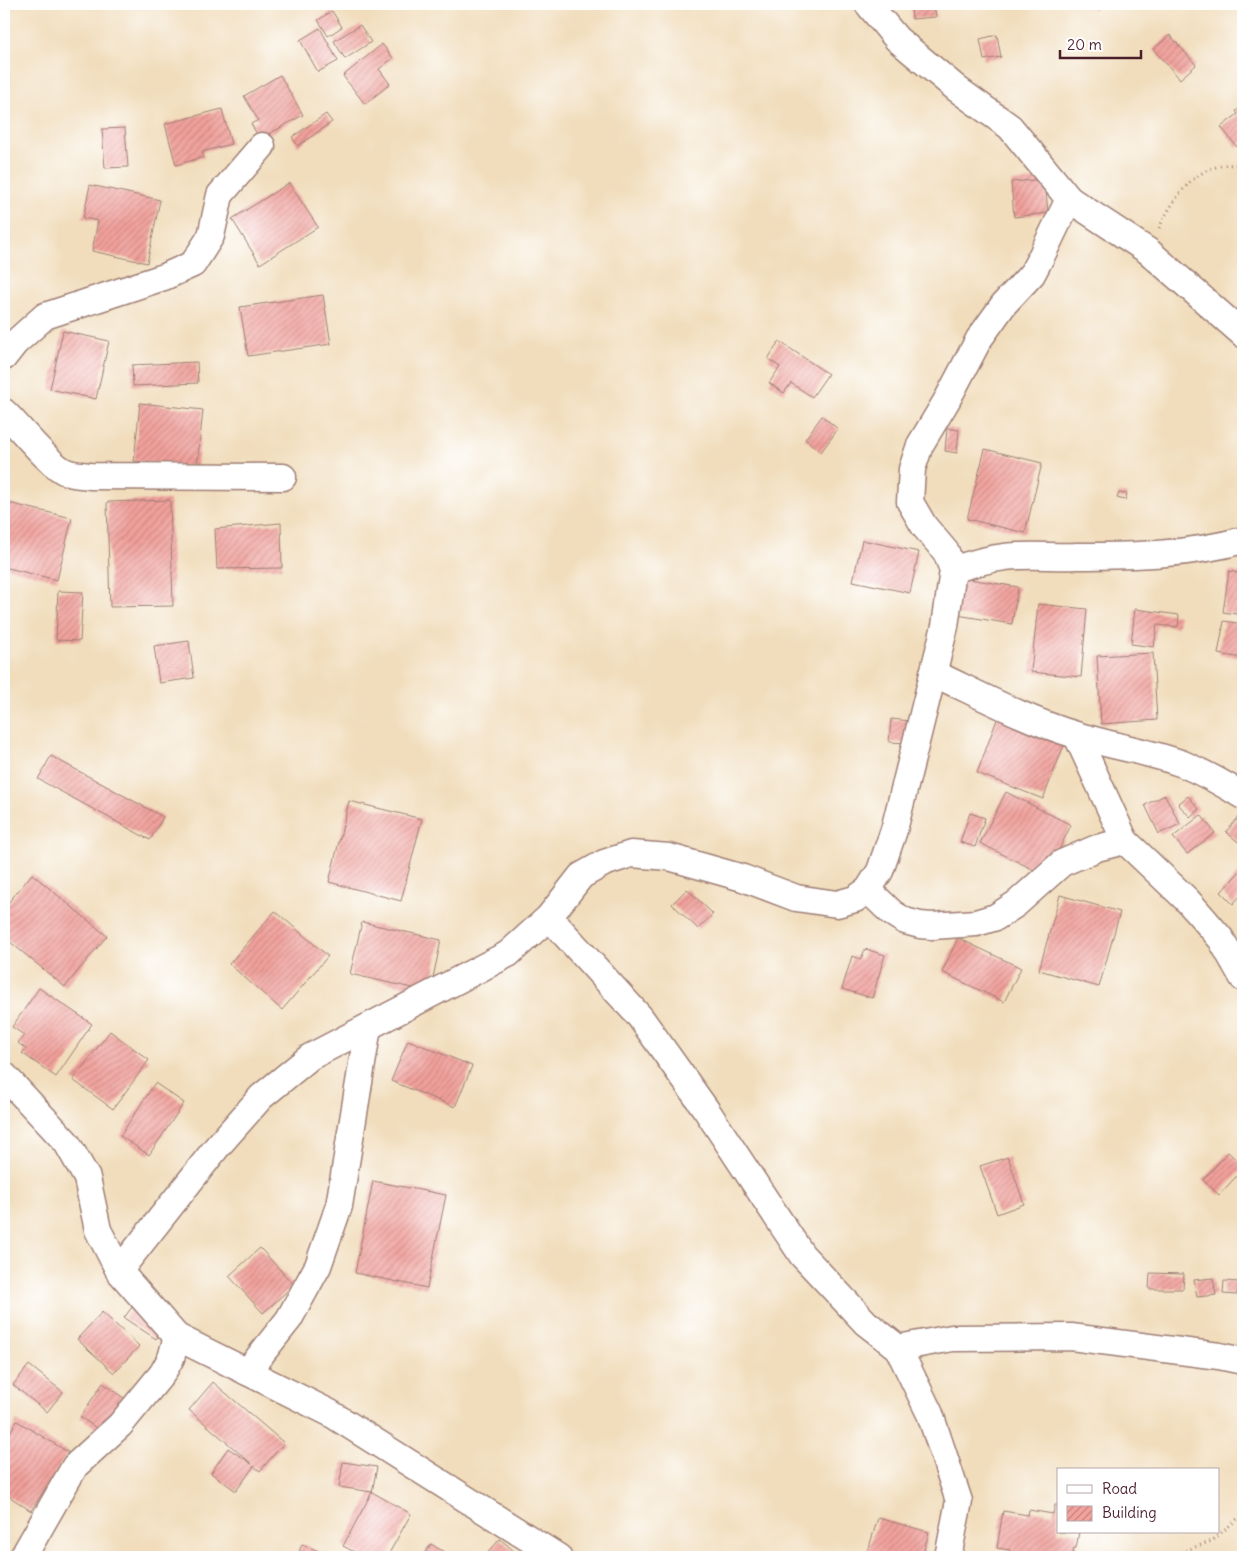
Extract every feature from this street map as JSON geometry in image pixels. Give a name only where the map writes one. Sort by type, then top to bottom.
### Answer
[{"type":"street","points":[[868,4],[896,39],[957,89],[1010,127],[1069,199],[1148,251],[1243,334]]},
{"type":"street","points":[[4,356],[15,343],[45,316],[164,277],[193,264],[211,236],[220,195],[262,146]]},
{"type":"street","points":[[119,1271],[217,1147],[261,1096],[310,1057],[508,954],[549,917],[581,876],[604,863],[630,854],[669,857],[743,878],[796,898],[837,904],[856,899],[868,890],[880,871],[894,830],[945,626],[953,570],[946,552],[924,526],[910,502],[912,469],[920,445],[980,339],[1004,304],[1032,274],[1069,199]]},
{"type":"street","points":[[4,412],[50,461],[66,472],[90,476],[282,477]]},
{"type":"street","points":[[953,570],[986,560],[1021,555],[1077,556],[1169,553],[1223,546],[1243,540]]},
{"type":"street","points":[[933,673],[1041,723],[1077,736],[1124,747],[1181,764],[1213,778],[1243,796]]},
{"type":"street","points":[[1077,736],[1125,840],[1187,900],[1221,939],[1243,978]]},
{"type":"street","points":[[868,890],[892,913],[905,921],[932,926],[976,923],[996,917],[1016,904],[1062,863],[1097,848],[1125,840]]},
{"type":"street","points":[[549,917],[640,1017],[707,1111],[802,1255],[866,1324],[898,1348],[930,1414],[959,1501],[948,1557]]},
{"type":"street","points":[[247,1372],[289,1319],[318,1266],[339,1206],[368,1027]]},
{"type":"street","points":[[4,1076],[67,1143],[87,1178],[98,1230],[119,1271],[177,1337],[330,1413],[558,1557]]},
{"type":"street","points":[[23,1557],[75,1466],[120,1425],[162,1374],[171,1358],[177,1337]]},
{"type":"street","points":[[898,1348],[952,1338],[1071,1337],[1220,1356],[1243,1361]]},
{"type":"path","points":[[1148,251],[1168,210],[1191,181],[1204,172],[1220,166],[1243,165]]},
{"type":"path","points":[[1167,1557],[1212,1541],[1243,1514]]},
{"type":"building","points":[[911,4],[934,4],[936,17],[912,19]]},
{"type":"building","points":[[1091,4],[1113,4],[1093,10]]},
{"type":"building","points":[[332,11],[342,27],[328,36],[318,20]]},
{"type":"building","points":[[360,25],[371,42],[345,59],[334,41]]},
{"type":"building","points":[[320,28],[338,61],[318,72],[300,40]]},
{"type":"building","points":[[997,35],[1001,57],[984,60],[980,39]]},
{"type":"building","points":[[1170,35],[1196,65],[1180,79],[1153,49]]},
{"type":"building","points":[[382,44],[393,58],[379,69],[390,84],[365,104],[343,76]]},
{"type":"building","points":[[280,75],[303,115],[260,139],[251,124],[258,120],[244,96]]},
{"type":"building","points":[[1243,106],[1243,142],[1237,147],[1221,127],[1238,114],[1236,111]]},
{"type":"building","points":[[222,109],[231,144],[202,152],[204,157],[176,165],[165,124]]},
{"type":"building","points":[[326,114],[332,122],[298,146],[292,137]]},
{"type":"building","points":[[125,128],[128,167],[105,168],[102,129]]},
{"type":"building","points":[[1045,179],[1048,213],[1014,217],[1011,182]]},
{"type":"building","points":[[289,183],[318,227],[260,264],[232,219]]},
{"type":"building","points":[[90,185],[160,200],[147,263],[92,251],[98,221],[83,218]]},
{"type":"building","points":[[323,295],[331,344],[248,356],[240,307]]},
{"type":"building","points":[[63,331],[109,341],[96,399],[50,389]]},
{"type":"building","points":[[779,341],[828,374],[812,397],[791,383],[784,393],[769,383],[780,367],[768,359]]},
{"type":"building","points":[[197,362],[198,383],[133,386],[132,365]]},
{"type":"building","points":[[140,403],[203,410],[197,467],[134,461]]},
{"type":"building","points":[[822,416],[838,429],[821,452],[805,439]]},
{"type":"building","points":[[947,428],[959,430],[957,453],[945,451]]},
{"type":"building","points":[[985,449],[1042,463],[1025,533],[967,519]]},
{"type":"building","points":[[1119,493],[1127,494],[1125,500],[1117,498]]},
{"type":"building","points":[[170,500],[173,606],[110,607],[107,502]]},
{"type":"building","points":[[4,502],[72,518],[57,580],[4,567]]},
{"type":"building","points":[[281,523],[282,568],[217,569],[215,529]]},
{"type":"building","points":[[862,540],[919,552],[910,593],[853,581]]},
{"type":"building","points":[[1229,571],[1243,574],[1243,615],[1223,612]]},
{"type":"building","points":[[963,578],[1018,587],[1012,624],[957,615]]},
{"type":"building","points":[[58,591],[83,592],[80,641],[56,640]]},
{"type":"building","points":[[1038,604],[1087,609],[1081,677],[1031,672]]},
{"type":"building","points":[[1135,609],[1179,615],[1178,627],[1157,625],[1154,647],[1131,644]]},
{"type":"building","points":[[1224,621],[1243,624],[1243,658],[1218,654]]},
{"type":"building","points":[[189,641],[194,678],[159,683],[154,646]]},
{"type":"building","points":[[1153,653],[1157,720],[1101,724],[1097,656]]},
{"type":"building","points":[[999,714],[1066,740],[1043,799],[977,773]]},
{"type":"building","points":[[891,719],[910,721],[908,743],[889,742]]},
{"type":"building","points":[[51,756],[163,817],[150,840],[38,779]]},
{"type":"building","points":[[1006,792],[1071,825],[1046,876],[980,843]]},
{"type":"building","points":[[1165,795],[1180,824],[1159,834],[1145,805]]},
{"type":"building","points":[[1188,796],[1199,809],[1190,817],[1178,804]]},
{"type":"building","points":[[349,801],[422,819],[401,901],[329,882]]},
{"type":"building","points":[[1243,812],[1243,846],[1226,832]]},
{"type":"building","points":[[970,813],[985,818],[975,847],[960,842]]},
{"type":"building","points":[[1201,815],[1215,833],[1187,854],[1173,837]]},
{"type":"building","points":[[1243,868],[1243,893],[1233,904],[1221,892]]},
{"type":"building","points":[[32,874],[107,936],[65,987],[4,937],[4,908]]},
{"type":"building","points":[[687,889],[713,914],[698,929],[672,904]]},
{"type":"building","points":[[1060,895],[1120,912],[1099,987],[1039,970]]},
{"type":"building","points":[[275,911],[328,956],[282,1010],[229,964]]},
{"type":"building","points":[[362,922],[441,940],[430,992],[350,974]]},
{"type":"building","points":[[958,938],[1021,968],[1004,1002],[942,972]]},
{"type":"building","points":[[865,949],[885,955],[872,998],[842,989],[852,956],[861,959]]},
{"type":"building","points":[[39,988],[92,1024],[56,1077],[22,1053],[26,1049],[18,1043],[24,1035],[12,1027]]},
{"type":"building","points":[[110,1031],[149,1060],[113,1109],[73,1080]]},
{"type":"building","points":[[408,1040],[472,1066],[455,1107],[391,1081]]},
{"type":"building","points":[[155,1083],[184,1103],[149,1155],[120,1136]]},
{"type":"building","points":[[1228,1152],[1243,1166],[1243,1169],[1219,1195],[1203,1180]]},
{"type":"building","points":[[1008,1157],[1024,1204],[997,1214],[980,1166]]},
{"type":"building","points":[[373,1181],[446,1195],[427,1288],[355,1273]]},
{"type":"building","points":[[260,1248],[294,1285],[263,1313],[229,1276]]},
{"type":"building","points":[[1150,1273],[1184,1274],[1183,1289],[1149,1289]]},
{"type":"building","points":[[1213,1278],[1216,1295],[1197,1297],[1194,1280]]},
{"type":"building","points":[[1224,1281],[1239,1282],[1237,1295],[1223,1294]]},
{"type":"building","points":[[132,1307],[164,1328],[156,1339],[124,1318]]},
{"type":"building","points":[[102,1312],[139,1346],[114,1373],[77,1339]]},
{"type":"building","points":[[29,1365],[63,1392],[47,1412],[13,1385]]},
{"type":"building","points":[[213,1382],[284,1443],[260,1471],[254,1466],[236,1491],[211,1473],[228,1448],[252,1464],[189,1410]]},
{"type":"building","points":[[103,1383],[128,1401],[105,1434],[80,1417]]},
{"type":"building","points":[[17,1421],[68,1452],[31,1511],[4,1493],[4,1442]]},
{"type":"building","points":[[343,1462],[377,1467],[372,1492],[339,1487]]},
{"type":"building","points":[[372,1492],[411,1514],[387,1557],[364,1557],[343,1546]]},
{"type":"building","points":[[1055,1505],[1057,1505],[1057,1534],[1079,1534],[1072,1557],[1009,1557],[1010,1550],[997,1548],[1003,1511],[1028,1515],[1029,1510],[1053,1514]]},
{"type":"building","points":[[878,1518],[929,1532],[922,1557],[866,1557]]},
{"type":"building","points":[[500,1539],[521,1557],[484,1557]]},
{"type":"building","points":[[302,1544],[332,1557],[297,1557]]},
{"type":"building","points":[[431,1544],[452,1557],[422,1557]]}]
